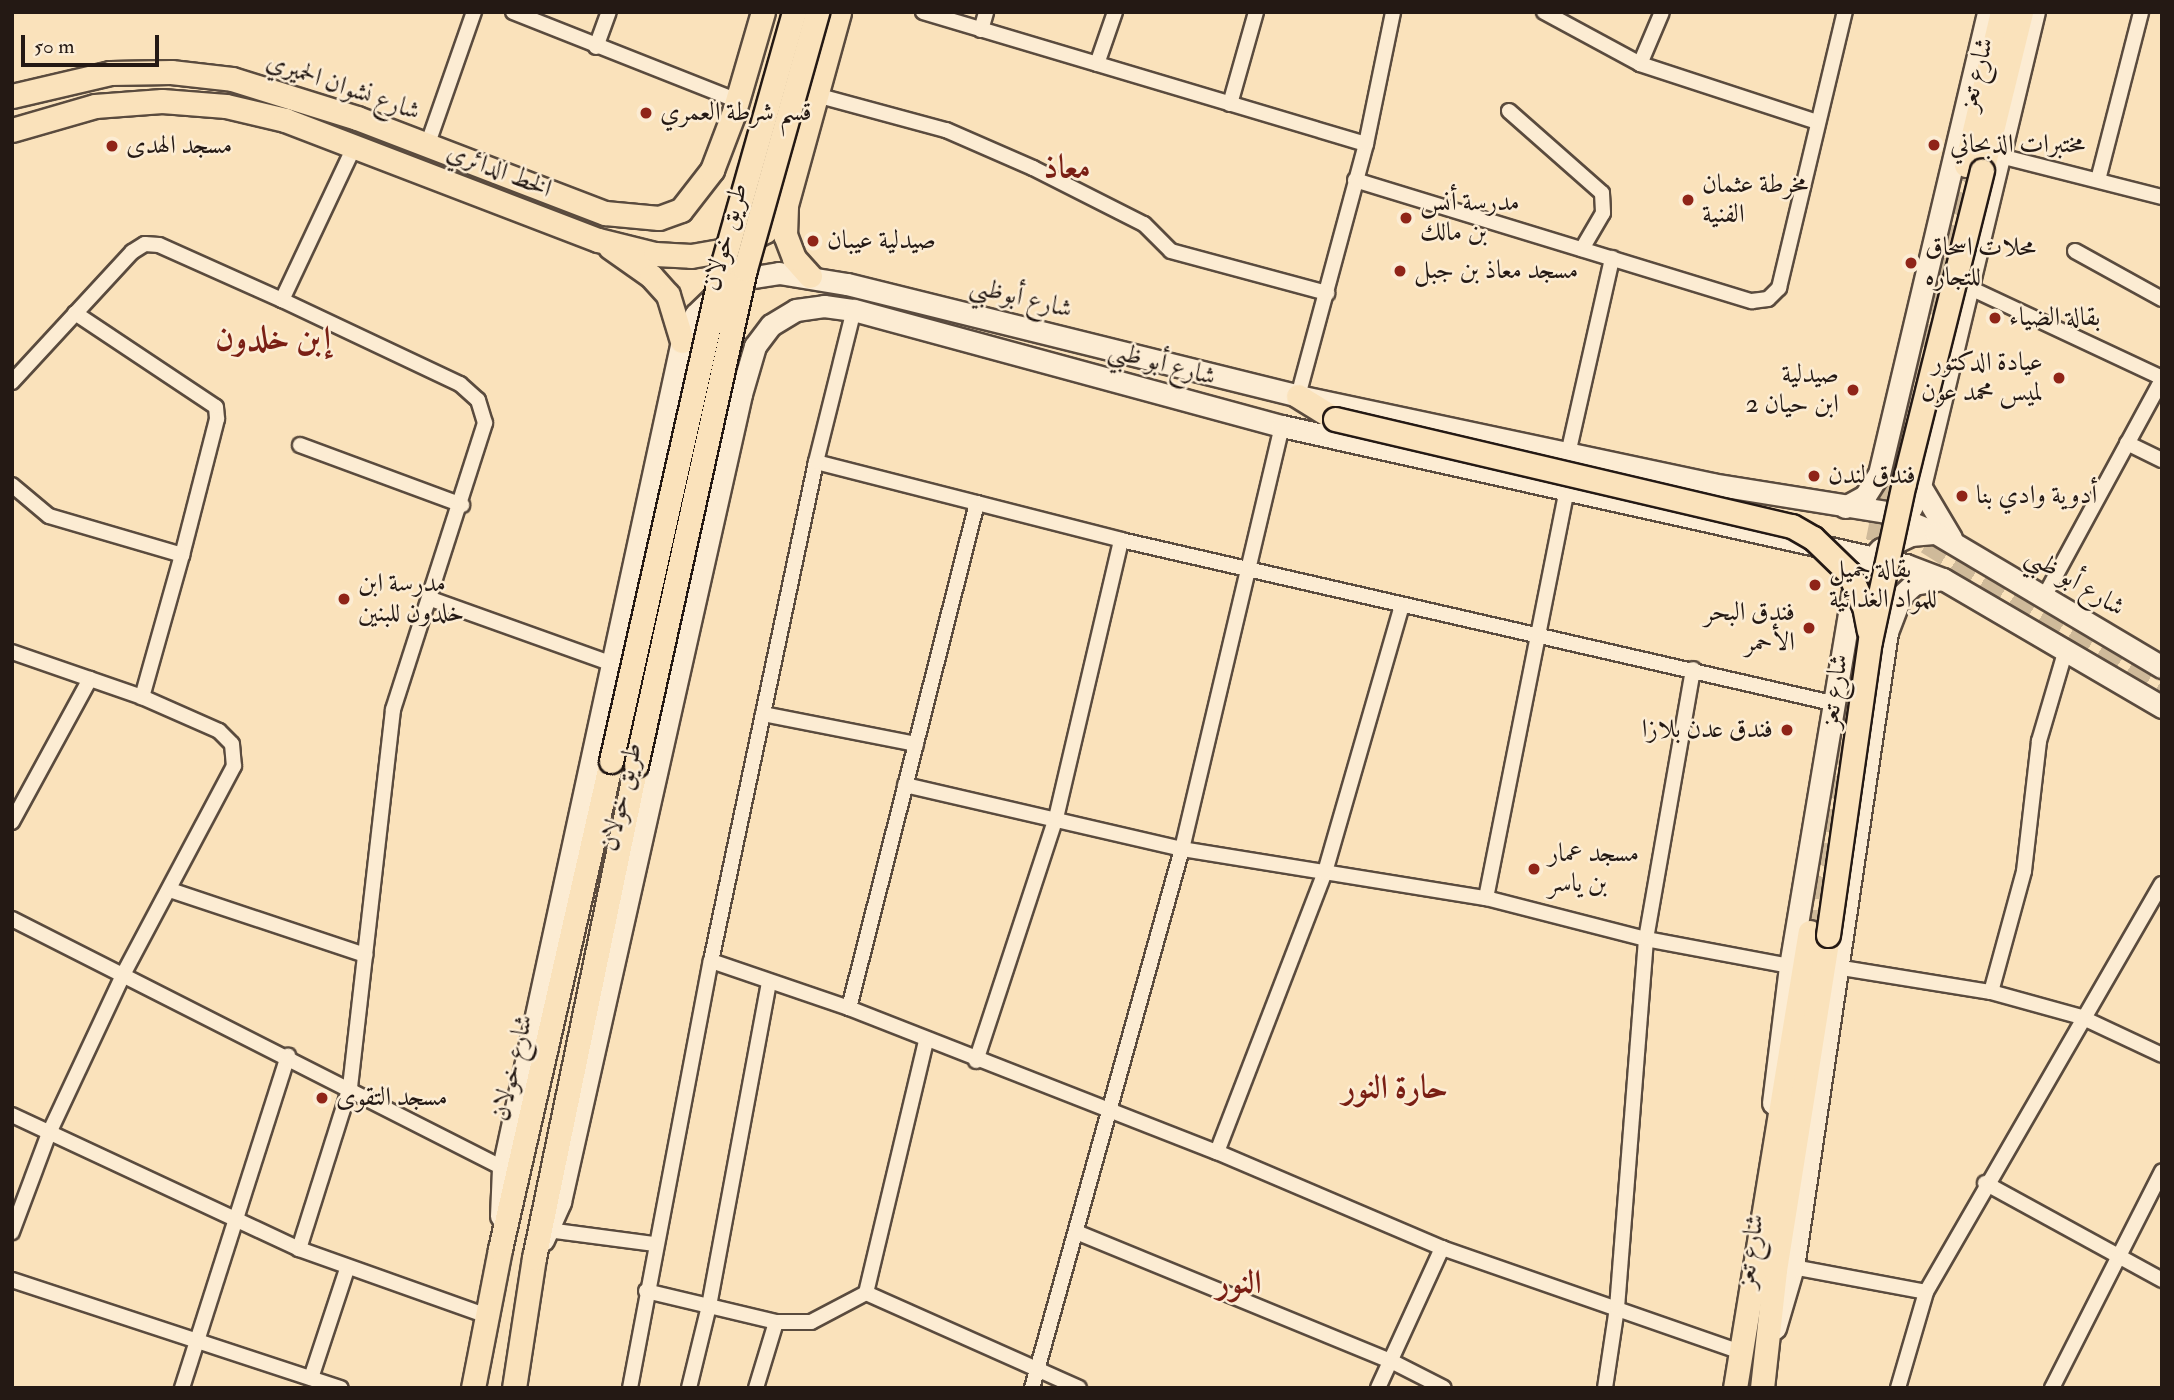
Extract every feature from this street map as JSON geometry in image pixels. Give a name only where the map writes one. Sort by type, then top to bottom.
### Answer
[{"type":"main road","name":"طريق خولان","points":[[605,213],[659,218],[681,210],[698,193],[723,145],[763,12]]},
{"type":"main road","name":"طريق خولان","points":[[611,761],[723,263],[794,12]]},
{"type":"main road","name":"طريق خولان","points":[[534,1258],[636,765],[745,269],[817,12]]},
{"type":"main road","name":"طريق خولان","points":[[786,205],[839,12]]},
{"type":"main road","points":[[1845,507],[1865,496],[1879,474],[1988,12]]},
{"type":"main road","name":"شارع تعز","points":[[1735,1388],[1767,1186],[1819,934],[1870,641],[1974,168],[2001,12]]},
{"type":"main road","name":"شارع تعز","points":[[1974,168],[2021,12]]},
{"type":"main road","points":[[1847,550],[1880,539],[1905,517],[1920,486],[2034,12]]},
{"type":"main road","name":"شارع نشوان الحميري","points":[[12,96],[110,73],[171,72],[232,79],[292,96],[605,213]]},
{"type":"main road","name":"الخط الدائري","points":[[12,130],[95,106],[162,101],[226,106],[285,120],[355,145],[598,240]]},
{"type":"main road","points":[[736,108],[805,135]]},
{"type":"main road","points":[[598,240],[654,254],[691,256],[732,250],[765,232],[786,205]]},
{"type":"main road","points":[[786,205],[785,236],[794,258],[810,276]]},
{"type":"main road","points":[[598,240],[651,276],[668,295],[682,341]]},
{"type":"main road","name":"شارع أبوظبي","points":[[682,341],[696,314],[719,292],[748,278],[779,273],[810,276],[892,294],[1298,397],[1568,454]]},
{"type":"main road","points":[[887,318],[882,312],[885,298],[892,294]]},
{"type":"main road","name":"شارع أبو ظبي","points":[[755,346],[771,325],[796,310],[824,306],[854,310],[1282,426],[1873,556],[1943,579],[2008,615]]},
{"type":"main road","name":"طريق خولان","points":[[500,1249],[503,1168],[610,663],[682,341]]},
{"type":"main road","name":"طريق خولان","points":[[534,1258],[560,1202],[741,394],[755,346]]},
{"type":"main road","points":[[1904,372],[1906,387],[1916,397],[1931,398],[1946,383]]},
{"type":"main road","points":[[674,376],[741,394]]},
{"type":"main road","points":[[1298,397],[1335,419],[1792,526],[1813,538],[1849,573],[1864,606],[1870,641]]},
{"type":"main road","name":"شارع أبو ظبي","points":[[1568,454],[1712,484],[1905,517],[1959,546],[2162,667]]},
{"type":"main road","points":[[1707,519],[1719,517],[1727,501],[1723,489],[1712,484]]},
{"type":"main road","points":[[1920,486],[1936,519],[1959,546]]},
{"type":"main road","points":[[1767,1186],[1776,1057],[1849,608],[1856,581],[1873,556],[1900,538],[1936,533]]},
{"type":"main road","points":[[1801,540],[1834,569],[1849,608]]},
{"type":"main road","points":[[1766,1360],[1793,1266],[1881,663],[1901,596],[1914,584],[1943,579]]},
{"type":"main road","points":[[2022,584],[2010,585],[2002,594],[2008,615],[2162,707]]},
{"type":"main road","points":[[1840,655],[1849,642],[1862,638],[1875,643],[1881,663]]},
{"type":"main road","name":"شارع خولان","points":[[473,1388],[500,1249],[611,761]]},
{"type":"main road","name":"شارع تعز","points":[[1762,1388],[1819,934]]},
{"type":"main road","points":[[514,1388],[534,1258]]},
{"type":"street","points":[[428,146],[474,12]]},
{"type":"street","points":[[513,12],[736,108]]},
{"type":"street","points":[[596,47],[609,12]]},
{"type":"street","points":[[923,12],[1366,144]]},
{"type":"street","points":[[981,30],[986,12]]},
{"type":"street","points":[[1097,64],[1115,12]]},
{"type":"street","points":[[1230,104],[1256,12]]},
{"type":"street","points":[[1298,397],[1366,144],[1393,12]]},
{"type":"street","points":[[1544,12],[1640,64],[1817,122]]},
{"type":"street","points":[[1640,64],[1662,12]]},
{"type":"street","points":[[1355,180],[1752,302],[1768,299],[1779,288],[1844,12]]},
{"type":"street","points":[[2098,180],[2141,12]]},
{"type":"street","points":[[816,95],[946,130],[1033,168],[1143,224],[1171,251],[1327,293]]},
{"type":"street","points":[[1509,111],[1602,193],[1603,213],[1582,249]]},
{"type":"street","points":[[282,300],[355,145]]},
{"type":"street","points":[[2000,156],[2162,197]]},
{"type":"street","points":[[12,382],[132,251],[145,244],[159,245],[282,300],[460,384],[478,400],[485,423],[462,505],[394,710],[350,1087],[299,1249]]},
{"type":"street","points":[[2075,251],[2162,299]]},
{"type":"street","points":[[1568,454],[1612,258]]},
{"type":"street","points":[[1968,287],[2162,379],[2045,597]]},
{"type":"street","points":[[630,1388],[646,1290],[711,961],[816,462],[854,310]]},
{"type":"street","points":[[75,313],[216,407],[217,419],[142,697]]},
{"type":"street","points":[[1032,1388],[1182,849],[1282,426]]},
{"type":"street","points":[[2127,443],[2162,460]]},
{"type":"street","points":[[300,444],[462,505]]},
{"type":"street","points":[[816,462],[1121,540],[1693,669],[1832,704]]},
{"type":"street","points":[[12,485],[49,516],[182,555]]},
{"type":"street","points":[[1486,898],[1567,490]]},
{"type":"street","points":[[849,1008],[977,503]]},
{"type":"street","points":[[975,1061],[1056,818],[1121,540]]},
{"type":"street","points":[[431,599],[610,663]]},
{"type":"street","points":[[1217,1152],[1325,872],[1402,605]]},
{"type":"street","points":[[1991,992],[2024,871],[2039,741],[2066,649]]},
{"type":"street","points":[[12,652],[142,697],[219,731],[232,744],[234,766],[124,974],[49,1133],[12,1232]]},
{"type":"street","points":[[1605,1388],[1617,1308],[1646,939],[1693,669]]},
{"type":"street","points":[[13,818],[90,679]]},
{"type":"street","points":[[763,714],[916,744]]},
{"type":"street","points":[[905,785],[1182,849],[1486,898],[1646,939],[1790,966]]},
{"type":"street","points":[[1898,1388],[1926,1292],[1985,1183],[2081,1017],[2162,884]]},
{"type":"street","points":[[170,890],[365,955]]},
{"type":"street","points":[[12,919],[350,1087],[503,1168]]},
{"type":"street","points":[[711,961],[849,1008],[926,1042],[1217,1152],[1441,1248],[1741,1352]]},
{"type":"street","points":[[1836,967],[1991,992],[2081,1017],[2162,1055]]},
{"type":"street","points":[[689,1388],[709,1306],[769,981]]},
{"type":"street","points":[[646,1290],[776,1322],[811,1322],[866,1293],[926,1042]]},
{"type":"street","points":[[182,1388],[288,1056]]},
{"type":"street","points":[[12,1115],[299,1249],[347,1269],[486,1316]]},
{"type":"street","points":[[2052,1388],[2162,1171]]},
{"type":"street","points":[[1985,1183],[2162,1280]]},
{"type":"street","points":[[548,1230],[655,1244]]},
{"type":"street","points":[[1076,1232],[1391,1361],[1444,1388]]},
{"type":"street","points":[[1378,1388],[1441,1248]]},
{"type":"street","points":[[1793,1266],[1926,1292]]},
{"type":"street","points":[[311,1378],[347,1269]]},
{"type":"street","points":[[12,1280],[341,1388]]},
{"type":"street","points":[[866,1293],[1079,1388]]},
{"type":"street","points":[[756,1388],[776,1322]]},
{"type":"tunnel","points":[[1810,932],[1857,641],[1890,478],[1966,165]]},
{"type":"tunnel","points":[[1907,523],[1927,542],[2162,689]]},
{"type":"place","name":"قسم شرطة العمري","points":[[646,113]]},
{"type":"place","name":"مختبرات الذبحاني","points":[[1934,145]]},
{"type":"place","name":"مسجد الهدى","points":[[112,146]]},
{"type":"place","name":"مخرطة عثمان الفنية","points":[[1688,200]]},
{"type":"place","name":"مدرسة أنس بن مالك","points":[[1406,218]]},
{"type":"place","name":"صيدلية عيبان","points":[[813,241]]},
{"type":"place","name":"محلات اسحاق للتجاره","points":[[1911,263]]},
{"type":"place","name":"مسجد معاذ بن جبل","points":[[1400,271]]},
{"type":"place","name":"بقالة الضياء","points":[[1995,318]]},
{"type":"place","name":"عيادة الدكتور لميس محمد عون","points":[[2059,378]]},
{"type":"place","name":"صيدلية ابن حيان 2","points":[[1853,390]]},
{"type":"place","name":"فندق لندن","points":[[1814,476]]},
{"type":"place","name":"أدوية وادي بنا","points":[[1962,496]]},
{"type":"place","name":"بقالة جميل للمواد الغذائية","points":[[1815,585]]},
{"type":"place","name":"مدرسة ابن خلدون للبنين","points":[[344,599]]},
{"type":"place","name":"فندق البحر الأحمر","points":[[1809,628]]},
{"type":"place","name":"فندق عدن بلازا","points":[[1787,730]]},
{"type":"place","name":"مسجد عمار بن ياسر","points":[[1534,869]]},
{"type":"place","name":"مسجد التقوى","points":[[322,1098]]},
{"type":"district","name":"معاذ","points":[[1067,168]]},
{"type":"district","name":"إبن خلدون","points":[[273,339]]},
{"type":"district","name":"حارة النور","points":[[1395,1088]]},
{"type":"district","name":"النور","points":[[1239,1283]]}]
